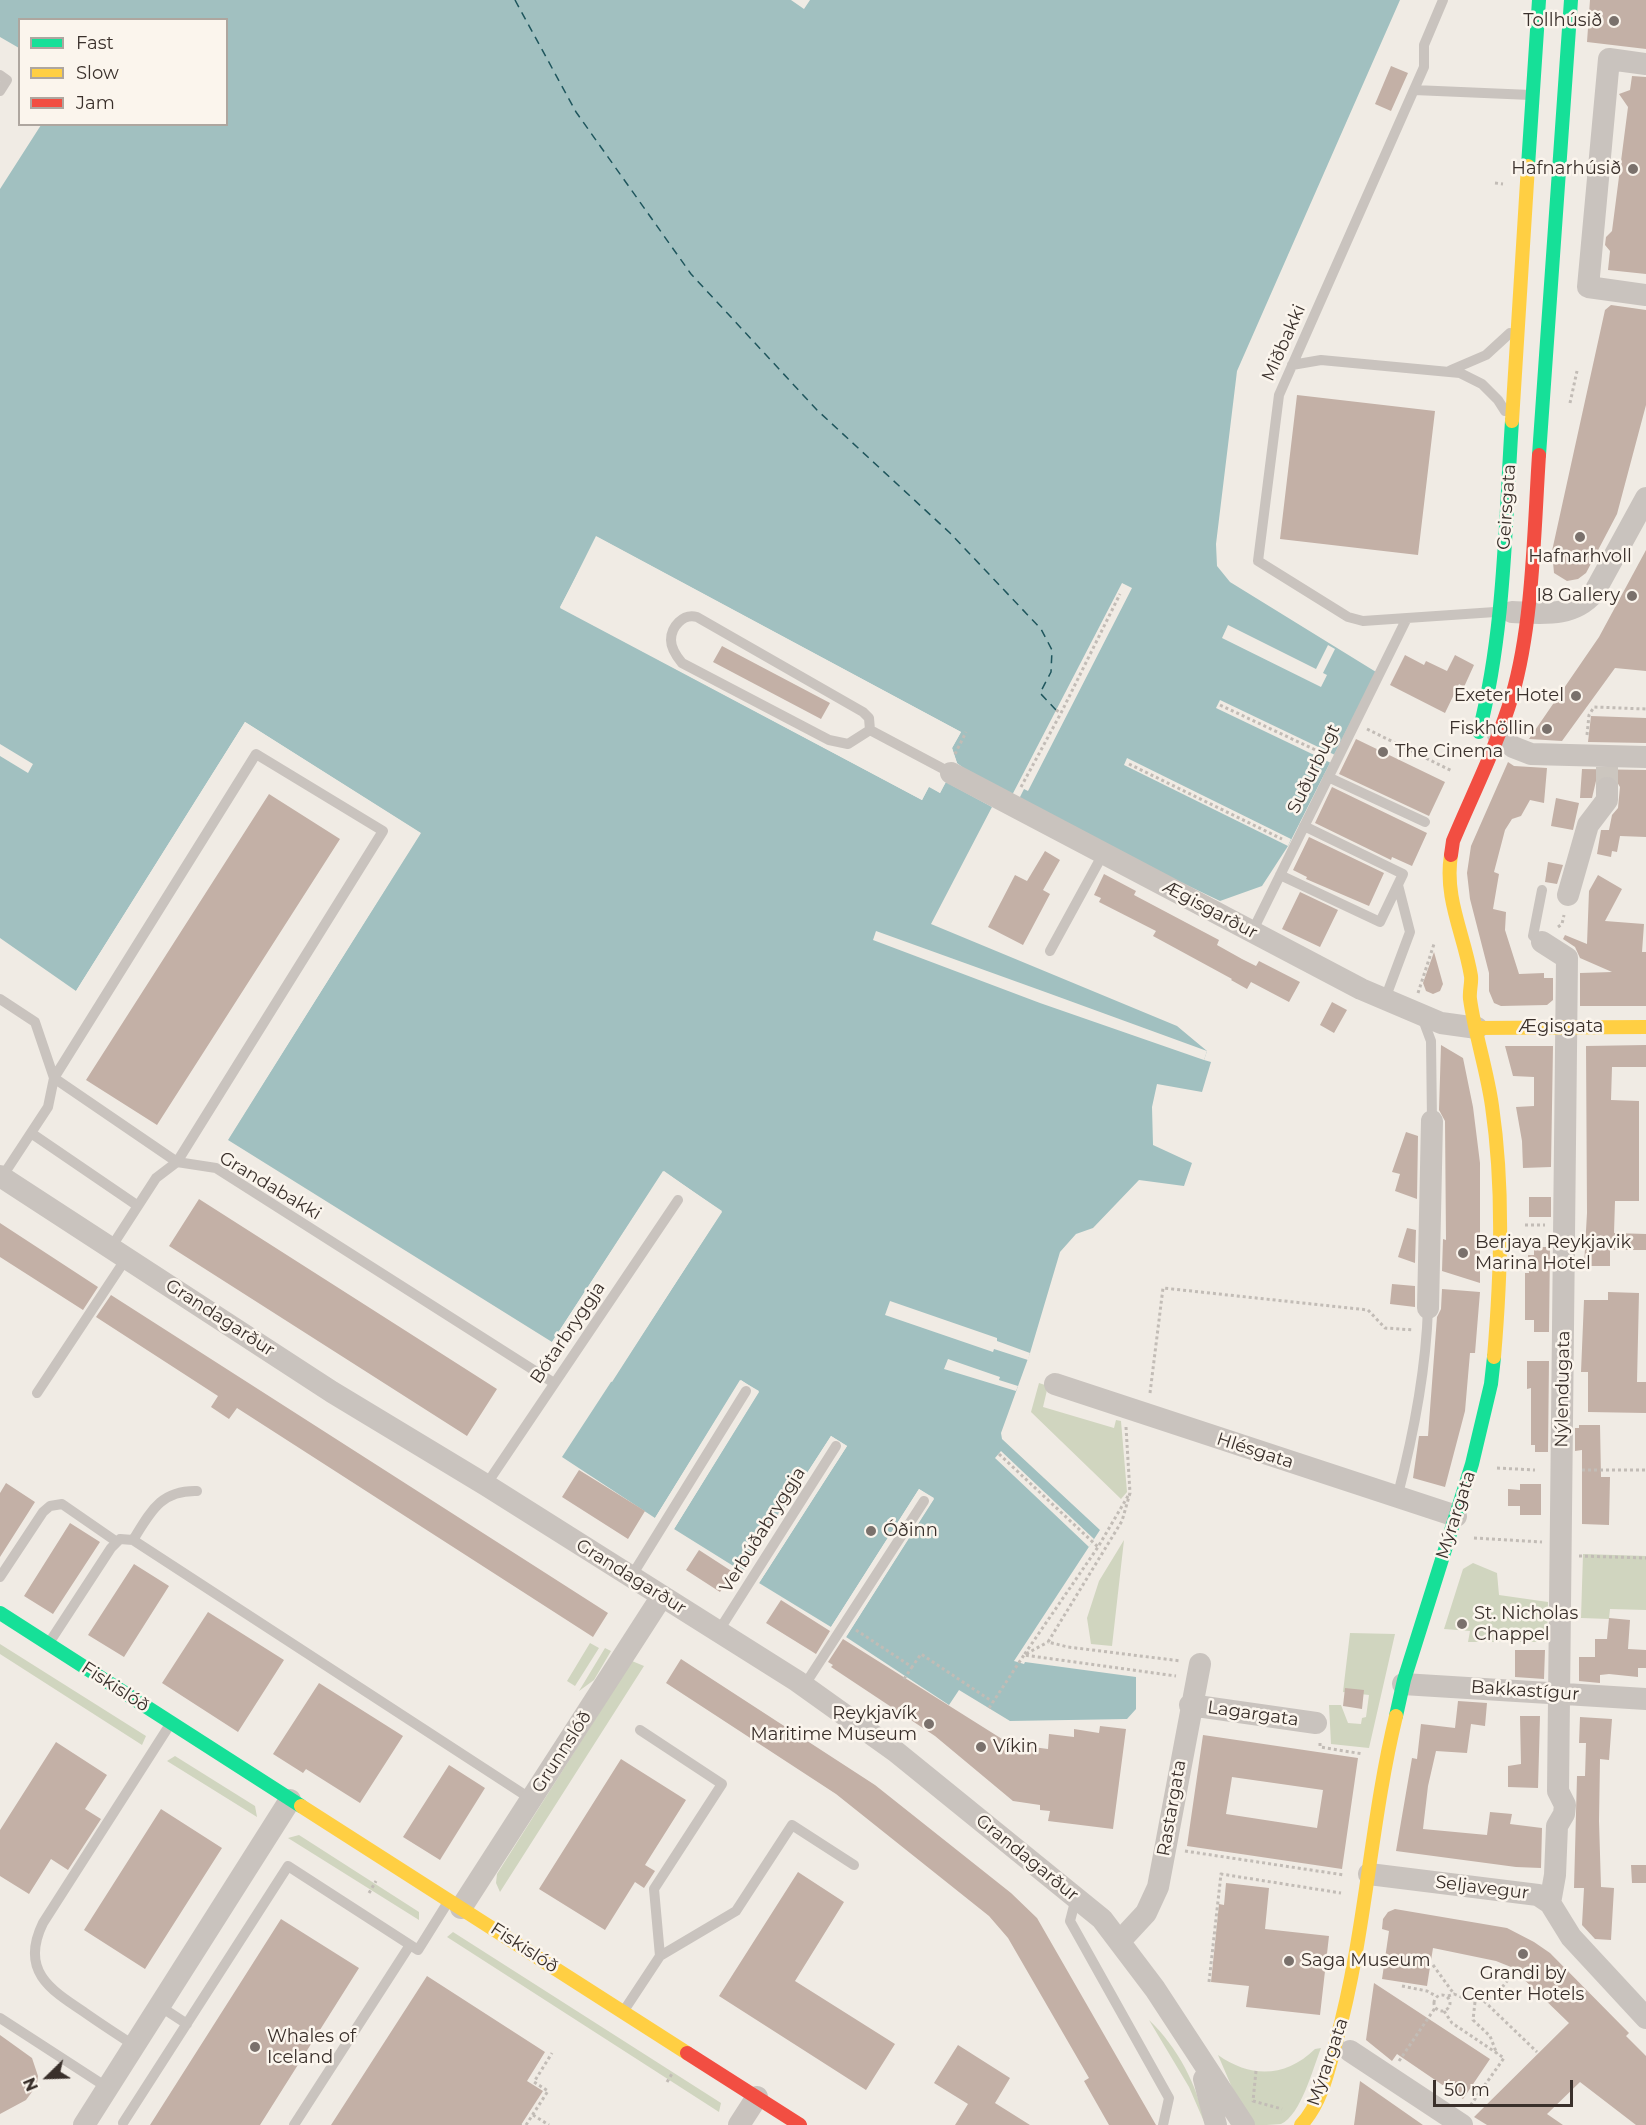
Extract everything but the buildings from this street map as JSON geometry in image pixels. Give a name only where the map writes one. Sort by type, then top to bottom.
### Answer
[{"type":"main road","name":"Geirsgata","points":[[1488,738],[1487,703],[1498,612],[1512,431],[1539,0]]},
{"type":"main road","name":"Geirsgata","points":[[1477,1028],[1470,997],[1472,977],[1448,887],[1449,855],[1488,738],[1512,695],[1527,612],[1571,0]]},
{"type":"main road","name":"Geirsgata","points":[[1457,978],[1470,997]]},
{"type":"main road","name":"Ægisgata","points":[[1477,1028],[1646,1027]]},
{"type":"main road","name":"Mýrargata","points":[[1301,2125],[1314,2109],[1321,2092],[1349,1996],[1383,1784],[1403,1684],[1475,1453],[1491,1384],[1499,1287],[1499,1162],[1492,1104],[1477,1028]]},
{"type":"main road","name":"Fiskislóð","points":[[0,1614],[800,2125]]},
{"type":"main road","name":"Mýrargata","points":[[1349,1996],[1349,2061]]},
{"type":"street","points":[[1646,64],[1609,59],[1587,287],[1646,295]]},
{"type":"street","points":[[1498,612],[1568,611],[1587,602],[1646,498]]},
{"type":"street","points":[[1488,738],[1531,754],[1584,755],[1607,770]]},
{"type":"street","points":[[1607,770],[1646,757]]},
{"type":"street","name":"Ægisgarður","points":[[953,763],[1011,805],[1252,932],[1386,999],[1418,1009],[1441,1023],[1477,1028]]},
{"type":"street","points":[[1568,895],[1588,825],[1607,800],[1607,770]]},
{"type":"street","name":"Nýlendugata","points":[[1543,942],[1567,958],[1561,1694],[1558,1791],[1565,1805],[1564,1814],[1557,1826],[1555,1875],[1550,1903]]},
{"type":"street","points":[[1428,1308],[1432,1121]]},
{"type":"street","name":"Grandagarður","points":[[1,1176],[332,1392],[486,1485],[804,1686],[895,1751],[1102,1919],[1120,1941],[1244,2125]]},
{"type":"street","name":"Hlésgata","points":[[1055,1384],[1456,1516]]},
{"type":"street","name":"Grunnslóð","points":[[455,1904],[531,1799],[662,1596]]},
{"type":"street","name":"Rastargata","points":[[1120,1941],[1152,1902],[1165,1848],[1190,1705],[1200,1664]]},
{"type":"street","name":"Bakkastígur","points":[[1403,1684],[1646,1699]]},
{"type":"street","name":"Lagargata","points":[[1190,1705],[1316,1723]]},
{"type":"street","points":[[84,2125],[161,2007],[290,1800]]},
{"type":"street","name":"Seljavegur","points":[[1369,1874],[1530,1893],[1550,1903],[1571,1937],[1646,2018]]},
{"type":"street","name":"Grandagarður","points":[[1196,2055],[1216,2125]]},
{"type":"street","points":[[1349,2061],[1389,2077],[1460,2124]]},
{"type":"street","points":[[739,2125],[757,2097]]},
{"type":"lane","name":"Miðbakki","points":[[1406,620],[1380,622],[1348,617],[1258,561],[1279,396],[1424,67],[1424,45],[1443,0]]},
{"type":"lane","points":[[0,75],[7,80],[0,91]]},
{"type":"lane","points":[[1414,90],[1533,95]]},
{"type":"lane","points":[[1447,370],[1486,356],[1502,342],[1518,322]]},
{"type":"lane","points":[[1292,365],[1321,360],[1447,370],[1471,378],[1490,392],[1504,410],[1512,431]]},
{"type":"lane","points":[[1406,620],[1498,612]]},
{"type":"lane","points":[[684,617],[697,617],[863,712],[869,718],[870,730],[848,744],[829,740],[682,663],[672,648],[670,639],[678,622],[684,617]]},
{"type":"lane","name":"Suðurbugt","points":[[1252,932],[1406,620]]},
{"type":"lane","points":[[870,730],[953,763]]},
{"type":"lane","points":[[1,1176],[48,1107],[54,1078],[256,754],[383,831],[177,1162],[156,1178],[138,1206],[119,1252],[37,1393]]},
{"type":"lane","points":[[1328,777],[1425,822]]},
{"type":"lane","points":[[1280,875],[1380,922],[1403,874],[1304,826]]},
{"type":"lane","points":[[1050,951],[1103,854]]},
{"type":"lane","points":[[1386,999],[1410,932],[1398,885]]},
{"type":"lane","points":[[1542,890],[1533,936],[1543,942]]},
{"type":"lane","points":[[0,999],[35,1022],[54,1078]]},
{"type":"lane","points":[[1418,1009],[1431,1041],[1432,1121]]},
{"type":"lane","name":"Grandabakki","points":[[54,1078],[177,1162],[216,1168],[554,1383]]},
{"type":"lane","points":[[31,1133],[138,1206]]},
{"type":"lane","name":"Bótarbryggja","points":[[486,1485],[678,1200]]},
{"type":"lane","points":[[1398,1498],[1406,1464],[1427,1331],[1428,1308]]},
{"type":"lane","points":[[631,1577],[746,1391]]},
{"type":"lane","name":"Verbúðabryggja","points":[[718,1632],[836,1446]]},
{"type":"lane","points":[[133,1540],[147,1517],[164,1498],[180,1491],[198,1491]]},
{"type":"lane","points":[[804,1686],[924,1501]]},
{"type":"lane","points":[[0,1577],[43,1512],[50,1506],[62,1504],[117,1542]]},
{"type":"lane","points":[[49,1644],[117,1542],[120,1539],[133,1540],[531,1799]]},
{"type":"lane","points":[[135,2046],[52,1991],[37,1966],[35,1945],[43,1923],[171,1723]]},
{"type":"lane","points":[[640,1730],[723,1784],[654,1889],[660,1956]]},
{"type":"lane","points":[[623,2012],[660,1956],[736,1911],[792,1825],[854,1865]]},
{"type":"lane","points":[[123,2123],[288,1866],[418,1950],[455,1904]]},
{"type":"lane","points":[[1076,1898],[1070,1921],[1169,2098],[1163,2125]]},
{"type":"lane","points":[[294,2125],[410,1945]]},
{"type":"lane","points":[[161,2007],[187,2024]]},
{"type":"lane","points":[[0,2018],[108,2088]]},
{"type":"path","points":[[1011,805],[1061,713],[1120,594]]},
{"type":"path","points":[[1220,705],[1336,760]]},
{"type":"path","points":[[1584,755],[1589,715],[1594,707],[1646,709]]},
{"type":"path","points":[[1056,710],[1061,713]]},
{"type":"path","points":[[1355,723],[1452,771]]},
{"type":"path","points":[[953,763],[966,732]]},
{"type":"path","points":[[1129,764],[1294,845]]},
{"type":"path","points":[[1543,942],[1548,932],[1562,924],[1568,895]]},
{"type":"path","points":[[1418,1009],[1434,944]]},
{"type":"path","points":[[1519,1225],[1565,1226]]},
{"type":"path","points":[[1148,1415],[1163,1288],[1368,1310],[1385,1328],[1427,1331]]},
{"type":"path","points":[[1024,1655],[1048,1642],[1122,1521],[1130,1493],[1125,1407]]},
{"type":"path","points":[[999,1454],[1098,1547]]},
{"type":"path","points":[[1494,1468],[1534,1470]]},
{"type":"path","points":[[1580,1470],[1646,1470]]},
{"type":"path","points":[[989,1708],[1098,1547],[1130,1493]]},
{"type":"path","points":[[1473,1538],[1646,1558]]},
{"type":"path","points":[[845,1623],[912,1667]]},
{"type":"path","points":[[1048,1642],[1068,1647],[1200,1664]]},
{"type":"path","points":[[904,1679],[921,1654],[993,1702]]},
{"type":"path","points":[[1024,1655],[1176,1676]]},
{"type":"path","points":[[1316,1723],[1320,1747],[1370,1755]]},
{"type":"path","points":[[1165,1848],[1340,1874]]},
{"type":"path","points":[[1209,1982],[1221,1874],[1349,1894]]},
{"type":"path","points":[[369,1893],[377,1879]]},
{"type":"path","points":[[1433,1965],[1454,1994],[1475,2002],[1484,2001],[1504,1986],[1514,1971]]},
{"type":"path","points":[[1402,1986],[1427,1991],[1436,1996],[1454,1994]]},
{"type":"path","points":[[1389,2077],[1435,2008],[1433,2004],[1436,1996]]},
{"type":"path","points":[[1444,2010],[1450,2004],[1448,1996]]},
{"type":"path","points":[[1484,2001],[1537,2052]]},
{"type":"path","points":[[1475,2002],[1473,2020],[1490,2036],[1497,2054]]},
{"type":"path","points":[[1435,2008],[1444,2010],[1450,2021],[1504,2058],[1460,2124]]},
{"type":"path","points":[[523,2125],[533,2115],[538,2102],[548,2091],[534,2082],[552,2053]]},
{"type":"path","points":[[667,2082],[675,2069]]},
{"type":"path","points":[[1256,2071],[1253,2101],[1291,2112]]},
{"type":"path","points":[[533,2115],[549,2125]]},
{"type":"green space","points":[[1039,1383],[1048,1386],[1043,1407],[1114,1428],[1116,1420],[1121,1421],[1127,1492],[1121,1499],[1031,1412]]},
{"type":"green space","points":[[1124,1540],[1112,1646],[1091,1644],[1087,1618],[1099,1581]]},
{"type":"green space","points":[[1583,1554],[1646,1556],[1646,1610],[1610,1609],[1609,1619],[1581,1618]]},
{"type":"green space","points":[[1473,1563],[1497,1573],[1499,1595],[1548,1602],[1547,1642],[1468,1642],[1470,1631],[1444,1629],[1463,1569]]},
{"type":"green space","points":[[1350,1633],[1395,1634],[1369,1748],[1331,1744],[1329,1705],[1341,1705],[1348,1723],[1361,1724],[1362,1718],[1366,1717],[1369,1695],[1343,1692]]},
{"type":"green space","points":[[590,1643],[599,1648],[575,1686],[567,1681]]},
{"type":"green space","points":[[0,1644],[146,1736],[142,1745],[0,1654]]},
{"type":"green space","points":[[605,1648],[611,1651],[594,1680],[579,1691]]},
{"type":"green space","points":[[632,1661],[644,1666],[500,1892],[496,1883],[497,1874]]},
{"type":"green space","points":[[175,1756],[255,1806],[257,1817],[167,1761]]},
{"type":"green space","points":[[299,1835],[419,1912],[419,1920],[288,1838]]},
{"type":"green space","points":[[453,1932],[721,2103],[719,2112],[447,1937]]},
{"type":"green space","points":[[1149,2020],[1169,2042],[1185,2068],[1197,2095],[1205,2124],[1189,2087]]},
{"type":"green space","points":[[1321,2048],[1306,2090],[1288,2119],[1281,2124],[1266,2125],[1252,2125],[1246,2120],[1218,2055],[1243,2068],[1268,2072],[1281,2070],[1304,2058],[1315,2049]]},
{"type":"water","points":[[0,0],[791,0],[804,9],[810,0],[1400,0],[1237,371],[1216,544],[1217,566],[1230,582],[1376,672],[1288,846],[1262,886],[1220,901],[999,795],[957,763],[952,748],[961,732],[597,537],[560,607],[922,800],[929,786],[940,793],[946,782],[992,807],[931,924],[1177,1026],[1207,1051],[1204,1060],[1211,1062],[1202,1092],[1157,1084],[1152,1107],[1153,1145],[1192,1163],[1184,1186],[1139,1180],[1093,1228],[1076,1234],[1060,1252],[1030,1353],[1001,1433],[1002,1439],[1100,1530],[1014,1661],[1136,1677],[1136,1709],[1127,1719],[1010,1721],[959,1690],[949,1705],[846,1637],[934,1499],[919,1489],[831,1627],[759,1583],[847,1446],[831,1436],[743,1572],[674,1529],[759,1392],[741,1380],[655,1518],[562,1457],[722,1212],[664,1171],[552,1342],[228,1140],[420,833],[245,722],[76,991],[0,938],[0,189],[40,126],[228,126],[228,18],[18,18],[18,47],[0,37]]},
{"type":"pier","points":[[596,536],[961,732],[952,748],[957,763],[955,765],[949,748],[957,733],[598,540],[564,606],[920,796],[927,784],[939,789],[947,779],[940,793],[929,787],[922,800],[560,608]]},
{"type":"pier","points":[[1122,583],[1132,588],[1028,791],[1024,789],[1016,805],[1009,801]]},
{"type":"pier","points":[[1228,625],[1316,669],[1328,645],[1335,649],[1323,673],[1327,675],[1321,687],[1222,638]]},
{"type":"pier","points":[[1220,700],[1335,755],[1331,763],[1216,708]]},
{"type":"pier","points":[[245,722],[421,833],[226,1142],[226,1138],[417,834],[246,726],[78,992],[76,991]]},
{"type":"pier","points":[[0,744],[33,764],[28,773],[0,756]]},
{"type":"pier","points":[[1127,758],[1291,839],[1288,846],[1124,765]]},
{"type":"pier","points":[[876,931],[1207,1051],[1204,1060],[1040,1003],[873,940]]},
{"type":"pier","points":[[663,1171],[722,1211],[612,1382],[610,1381],[718,1212],[664,1175],[555,1343],[552,1342]]},
{"type":"pier","points":[[890,1301],[997,1338],[997,1341],[1030,1353],[1028,1360],[994,1349],[993,1352],[885,1315]]},
{"type":"pier","points":[[948,1359],[1000,1377],[999,1380],[1018,1386],[1016,1391],[944,1369]]},
{"type":"pier","points":[[740,1380],[759,1391],[674,1529],[671,1528],[755,1392],[741,1384],[657,1520],[655,1518]]},
{"type":"pier","points":[[831,1436],[847,1446],[759,1583],[757,1581],[843,1447],[832,1440],[746,1574],[743,1572]]},
{"type":"pier","points":[[1001,1451],[1094,1539],[1089,1547],[995,1458]]},
{"type":"pier","points":[[919,1489],[934,1498],[846,1637],[844,1635],[930,1499],[920,1493],[833,1628],[831,1627]]},
{"type":"ferry route","points":[[515,0],[576,112],[691,274],[817,410],[950,533],[1041,629],[1052,650],[1051,672],[1040,693],[1056,710]]},
{"type":"tunnel","points":[[1607,767],[1607,788]]},
{"type":"traffic: fast","points":[[1528,166],[1539,0]]},
{"type":"traffic: fast","points":[[1539,455],[1571,0]]},
{"type":"traffic: fast","points":[[1479,732],[1488,694],[1499,616],[1512,421]]},
{"type":"traffic: fast","points":[[1396,1716],[1404,1680],[1472,1464],[1491,1384],[1494,1357]]},
{"type":"traffic: fast","points":[[0,1613],[301,1806]]},
{"type":"traffic: slow","points":[[1512,421],[1528,166]]},
{"type":"traffic: slow","points":[[1451,855],[1452,901],[1471,976],[1470,999],[1490,1093],[1496,1137],[1500,1231],[1494,1357]]},
{"type":"traffic: slow","points":[[1477,1028],[1646,1027]]},
{"type":"traffic: slow","points":[[1301,2125],[1314,2106],[1323,2086],[1346,2001],[1387,1756],[1396,1716]]},
{"type":"traffic: slow","points":[[301,1806],[687,2053]]},
{"type":"traffic: jam","points":[[1451,855],[1453,841],[1506,715],[1519,668],[1532,577],[1539,455]]},
{"type":"traffic: jam","points":[[687,2053],[800,2125]]},
{"type":"place","name":"Tollhúsið","points":[[1614,21]]},
{"type":"place","name":"Hafnarhúsið","points":[[1633,169]]},
{"type":"place","name":"Hafnarhvoll","points":[[1580,537]]},
{"type":"place","name":"I8 Gallery","points":[[1632,596]]},
{"type":"place","name":"Exeter Hotel","points":[[1576,696]]},
{"type":"place","name":"Fiskhöllin","points":[[1547,729]]},
{"type":"place","name":"The Cinema","points":[[1383,752]]},
{"type":"place","name":"Berjaya Reykjavik Marina Hotel","points":[[1463,1253]]},
{"type":"place","name":"Óðinn","points":[[871,1531]]},
{"type":"place","name":"St. Nicholas Chappel","points":[[1462,1624]]},
{"type":"place","name":"Reykjavík Maritime Museum","points":[[929,1724]]},
{"type":"place","name":"Víkin","points":[[981,1747]]},
{"type":"place","name":"Grandi by Center Hotels","points":[[1523,1954]]},
{"type":"place","name":"Saga Museum","points":[[1289,1961]]},
{"type":"place","name":"Whales of Iceland","points":[[255,2047]]}]
